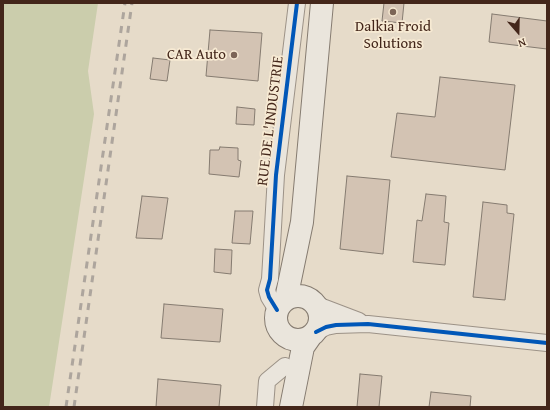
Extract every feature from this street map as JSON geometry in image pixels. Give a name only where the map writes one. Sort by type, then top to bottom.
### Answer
[{"type":"main road","points":[[291,407],[303,347],[320,326],[321,318],[320,311],[314,302],[304,276],[302,222],[322,3]]},
{"type":"main road","points":[[302,222],[282,305],[276,316],[276,323],[279,330],[289,338],[304,340],[313,335]]},
{"type":"main road","points":[[282,305],[292,296],[299,295],[314,302]]},
{"type":"main road","points":[[283,407],[285,366],[284,335]]},
{"type":"street","name":"RUE DE L'INDUSTRIE","points":[[282,305],[269,297],[267,290],[270,279],[276,175],[298,3]]},
{"type":"street","points":[[314,302],[368,324]]},
{"type":"street","points":[[313,335],[326,327],[336,325],[368,324],[547,343]]},
{"type":"street","points":[[265,407],[267,381],[285,366]]},
{"type":"green space","points":[[3,3],[98,3],[88,71],[94,114],[49,407],[3,407]]},
{"type":"building","name":"Dalkia Froid Solutions","points":[[384,3],[404,3],[402,23],[382,21]]},
{"type":"building","points":[[492,14],[547,21],[547,49],[489,42]]},
{"type":"building","name":"CAR Auto","points":[[210,30],[262,33],[258,81],[206,76]]},
{"type":"building","points":[[153,58],[170,60],[167,81],[150,79]]},
{"type":"building","points":[[440,77],[515,85],[505,170],[391,157],[397,113],[435,117]]},
{"type":"building","points":[[237,107],[255,109],[254,125],[236,124]]},
{"type":"building","points":[[220,147],[238,148],[238,160],[241,161],[239,177],[209,174],[210,150],[219,150]]},
{"type":"building","points":[[347,176],[390,180],[383,254],[340,249]]},
{"type":"building","points":[[426,194],[446,196],[444,222],[449,223],[445,265],[413,262],[417,220],[422,221]]},
{"type":"building","points":[[142,196],[168,198],[162,239],[136,238]]},
{"type":"building","points":[[483,202],[507,205],[507,213],[514,214],[505,300],[473,297]]},
{"type":"building","points":[[235,211],[253,211],[250,244],[232,243]]},
{"type":"building","points":[[215,249],[232,250],[231,274],[214,272]]},
{"type":"building","points":[[164,304],[223,309],[220,342],[161,338]]},
{"type":"building","points":[[360,374],[382,376],[379,407],[357,407]]},
{"type":"building","points":[[158,379],[221,385],[219,407],[156,407]]},
{"type":"building","points":[[431,392],[471,396],[470,407],[429,407]]},
{"type":"railway","points":[[66,407],[125,3]]},
{"type":"railway","points":[[74,407],[132,3]]},
{"type":"cycle path","points":[[277,310],[269,297],[267,290],[270,279],[276,175],[297,3]]},
{"type":"cycle path","points":[[316,332],[326,327],[336,325],[368,324],[547,343]]},
{"type":"place","name":"Dalkia Froid Solutions","points":[[393,12]]},
{"type":"place","name":"CAR Auto","points":[[234,55]]}]
